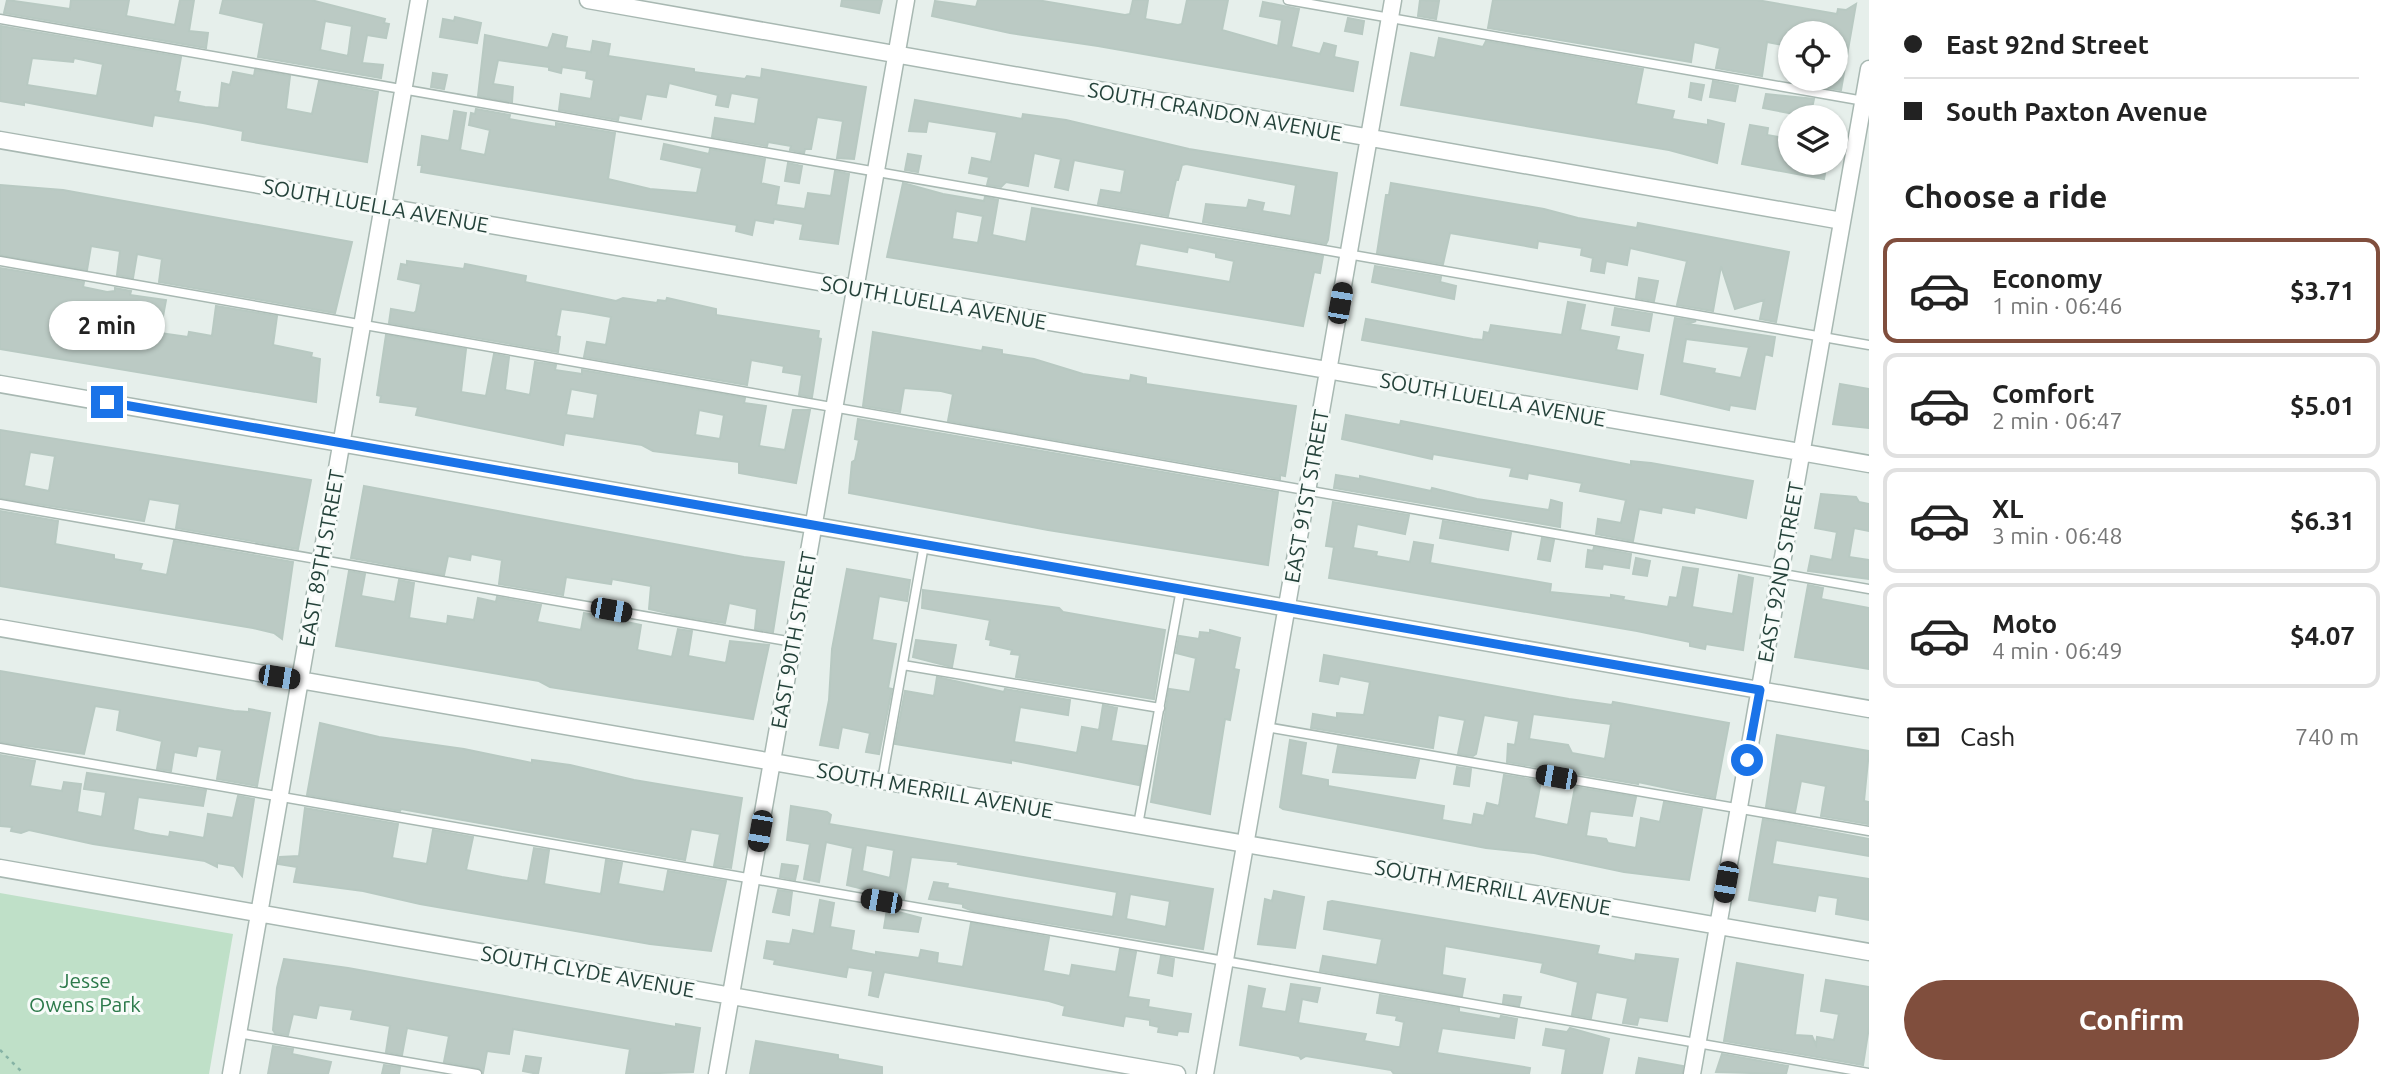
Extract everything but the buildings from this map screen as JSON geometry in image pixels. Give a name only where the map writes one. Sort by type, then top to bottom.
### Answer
[{"type":"street","name":"EAST 89TH STREET","points":[[231,1074],[419,0]]},
{"type":"street","name":"SOUTH CRANDON AVENUE","points":[[591,0],[1842,222]]},
{"type":"street","name":"EAST 90TH STREET","points":[[717,1074],[906,0]]},
{"type":"street","name":"EAST 91ST STREET","points":[[1205,1074],[1393,0]]},
{"type":"street","name":"EAST 92ND STREET","points":[[1692,1074],[1842,222],[1861,162],[1864,101],[1869,69]]},
{"type":"street","name":"SOUTH LUELLA AVENUE","points":[[0,140],[1869,464]]},
{"type":"street","points":[[0,384],[1869,709]]},
{"type":"street","name":"SOUTH MERRILL AVENUE","points":[[0,628],[1869,952]]},
{"type":"street","name":"SOUTH CLYDE AVENUE","points":[[0,869],[1177,1074]]},
{"type":"lane","points":[[1288,0],[1864,101]]},
{"type":"lane","points":[[0,19],[1869,345]]},
{"type":"lane","points":[[0,261],[1869,589]]},
{"type":"lane","points":[[0,504],[793,642]]},
{"type":"lane","points":[[882,781],[924,545]]},
{"type":"lane","points":[[1138,825],[1181,589]]},
{"type":"lane","points":[[902,665],[1160,708]]},
{"type":"lane","points":[[1266,727],[1869,831]]},
{"type":"lane","points":[[0,748],[1869,1073]]},
{"type":"lane","points":[[238,1033],[477,1074]]},
{"type":"path","points":[[0,1050],[24,1074]]},
{"type":"green space","name":"Jesse Owens Park","points":[[0,893],[233,934],[209,1074],[0,1074]]},
{"type":"route","points":[[107,402],[1760,690],[1747,760]]}]
